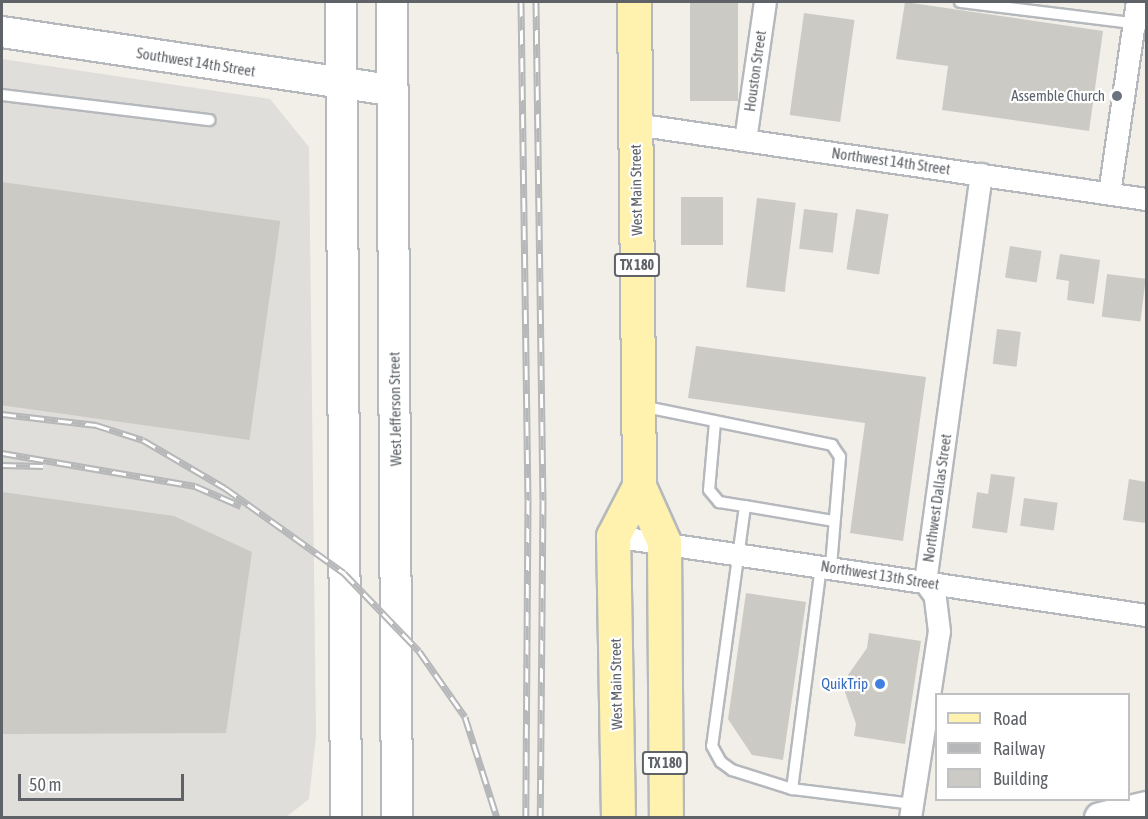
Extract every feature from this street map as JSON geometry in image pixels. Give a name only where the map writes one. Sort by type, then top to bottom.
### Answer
[{"type":"main road","points":[[341,2],[339,84],[345,818]]},
{"type":"main road","name":"West Jefferson Street","points":[[392,2],[391,90],[400,814]]},
{"type":"main road","name":"West Main Street","points":[[634,2],[639,486],[664,542],[666,818]]},
{"type":"main road","name":"Southwest 14th Street","points":[[2,32],[391,90]]},
{"type":"main road","name":"West Main Street","points":[[618,818],[613,536],[639,486]]},
{"type":"main road","points":[[665,784],[688,818]]},
{"type":"main road","points":[[330,818],[345,788]]},
{"type":"main road","points":[[1100,818],[1146,807]]},
{"type":"street","name":"Houston Street","points":[[745,140],[765,2]]},
{"type":"street","points":[[1109,193],[1140,25],[1137,2]]},
{"type":"street","name":"Northwest 14th Street","points":[[635,124],[1146,199]]},
{"type":"street","name":"Northwest Dallas Street","points":[[911,811],[939,631],[937,605],[925,582],[981,174]]},
{"type":"street","name":"Northwest 13th Street","points":[[613,536],[1146,615]]},
{"type":"lane","points":[[960,2],[1140,25]]},
{"type":"lane","points":[[2,95],[209,120]]},
{"type":"lane","points":[[638,406],[832,446],[840,457],[834,521],[792,789]]},
{"type":"lane","points":[[715,422],[709,490],[719,502],[834,521]]},
{"type":"lane","points":[[745,506],[711,746],[721,762],[732,770],[792,789],[911,811]]},
{"type":"shaded area","points":[[2,59],[270,99],[309,147],[316,736],[309,799],[286,817],[2,817]]},
{"type":"building","points":[[690,2],[738,2],[738,101],[690,101]]},
{"type":"building","points":[[905,2],[1103,31],[1089,131],[942,110],[948,66],[896,59]]},
{"type":"building","points":[[804,13],[855,20],[840,122],[790,115]]},
{"type":"building","points":[[2,182],[280,221],[250,440],[2,405]]},
{"type":"building","points":[[681,197],[723,197],[723,245],[681,245]]},
{"type":"building","points":[[757,198],[796,203],[785,292],[746,287]]},
{"type":"building","points":[[804,209],[838,213],[833,253],[799,249]]},
{"type":"building","points":[[856,209],[889,214],[879,274],[846,269]]},
{"type":"building","points":[[1010,246],[1042,251],[1037,283],[1005,278]]},
{"type":"building","points":[[1060,254],[1100,260],[1094,304],[1067,300],[1069,281],[1056,279]]},
{"type":"building","points":[[1107,274],[1146,279],[1140,321],[1102,317]]},
{"type":"building","points":[[997,329],[1021,332],[1017,367],[993,364]]},
{"type":"building","points":[[696,346],[926,377],[903,541],[850,533],[865,423],[688,398]]},
{"type":"building","points":[[991,474],[1015,477],[1007,533],[972,528],[977,492],[988,494]]},
{"type":"building","points":[[1129,479],[1146,482],[1146,523],[1123,520]]},
{"type":"building","points":[[2,492],[174,516],[252,552],[226,733],[2,734]]},
{"type":"building","points":[[1024,498],[1058,503],[1054,530],[1020,526]]},
{"type":"building","name":"QuikTrip","points":[[746,593],[806,602],[783,760],[752,755],[728,719]]},
{"type":"building","name":"QuikTrip","points":[[869,633],[921,641],[905,744],[854,736],[856,724],[845,692],[848,675],[867,648]]},
{"type":"railway","points":[[521,2],[528,500],[526,818]]},
{"type":"railway","points":[[536,2],[543,500],[540,818]]},
{"type":"railway","points":[[2,414],[96,425],[143,440],[225,488],[344,573],[419,651],[465,717],[497,818]]},
{"type":"railway","points":[[2,453],[195,486],[241,506]]},
{"type":"railway","points":[[2,465],[43,466]]},
{"type":"place","name":"Assemble Church","points":[[1117,96]]},
{"type":"place","name":"QuikTrip","points":[[880,684]]}]
